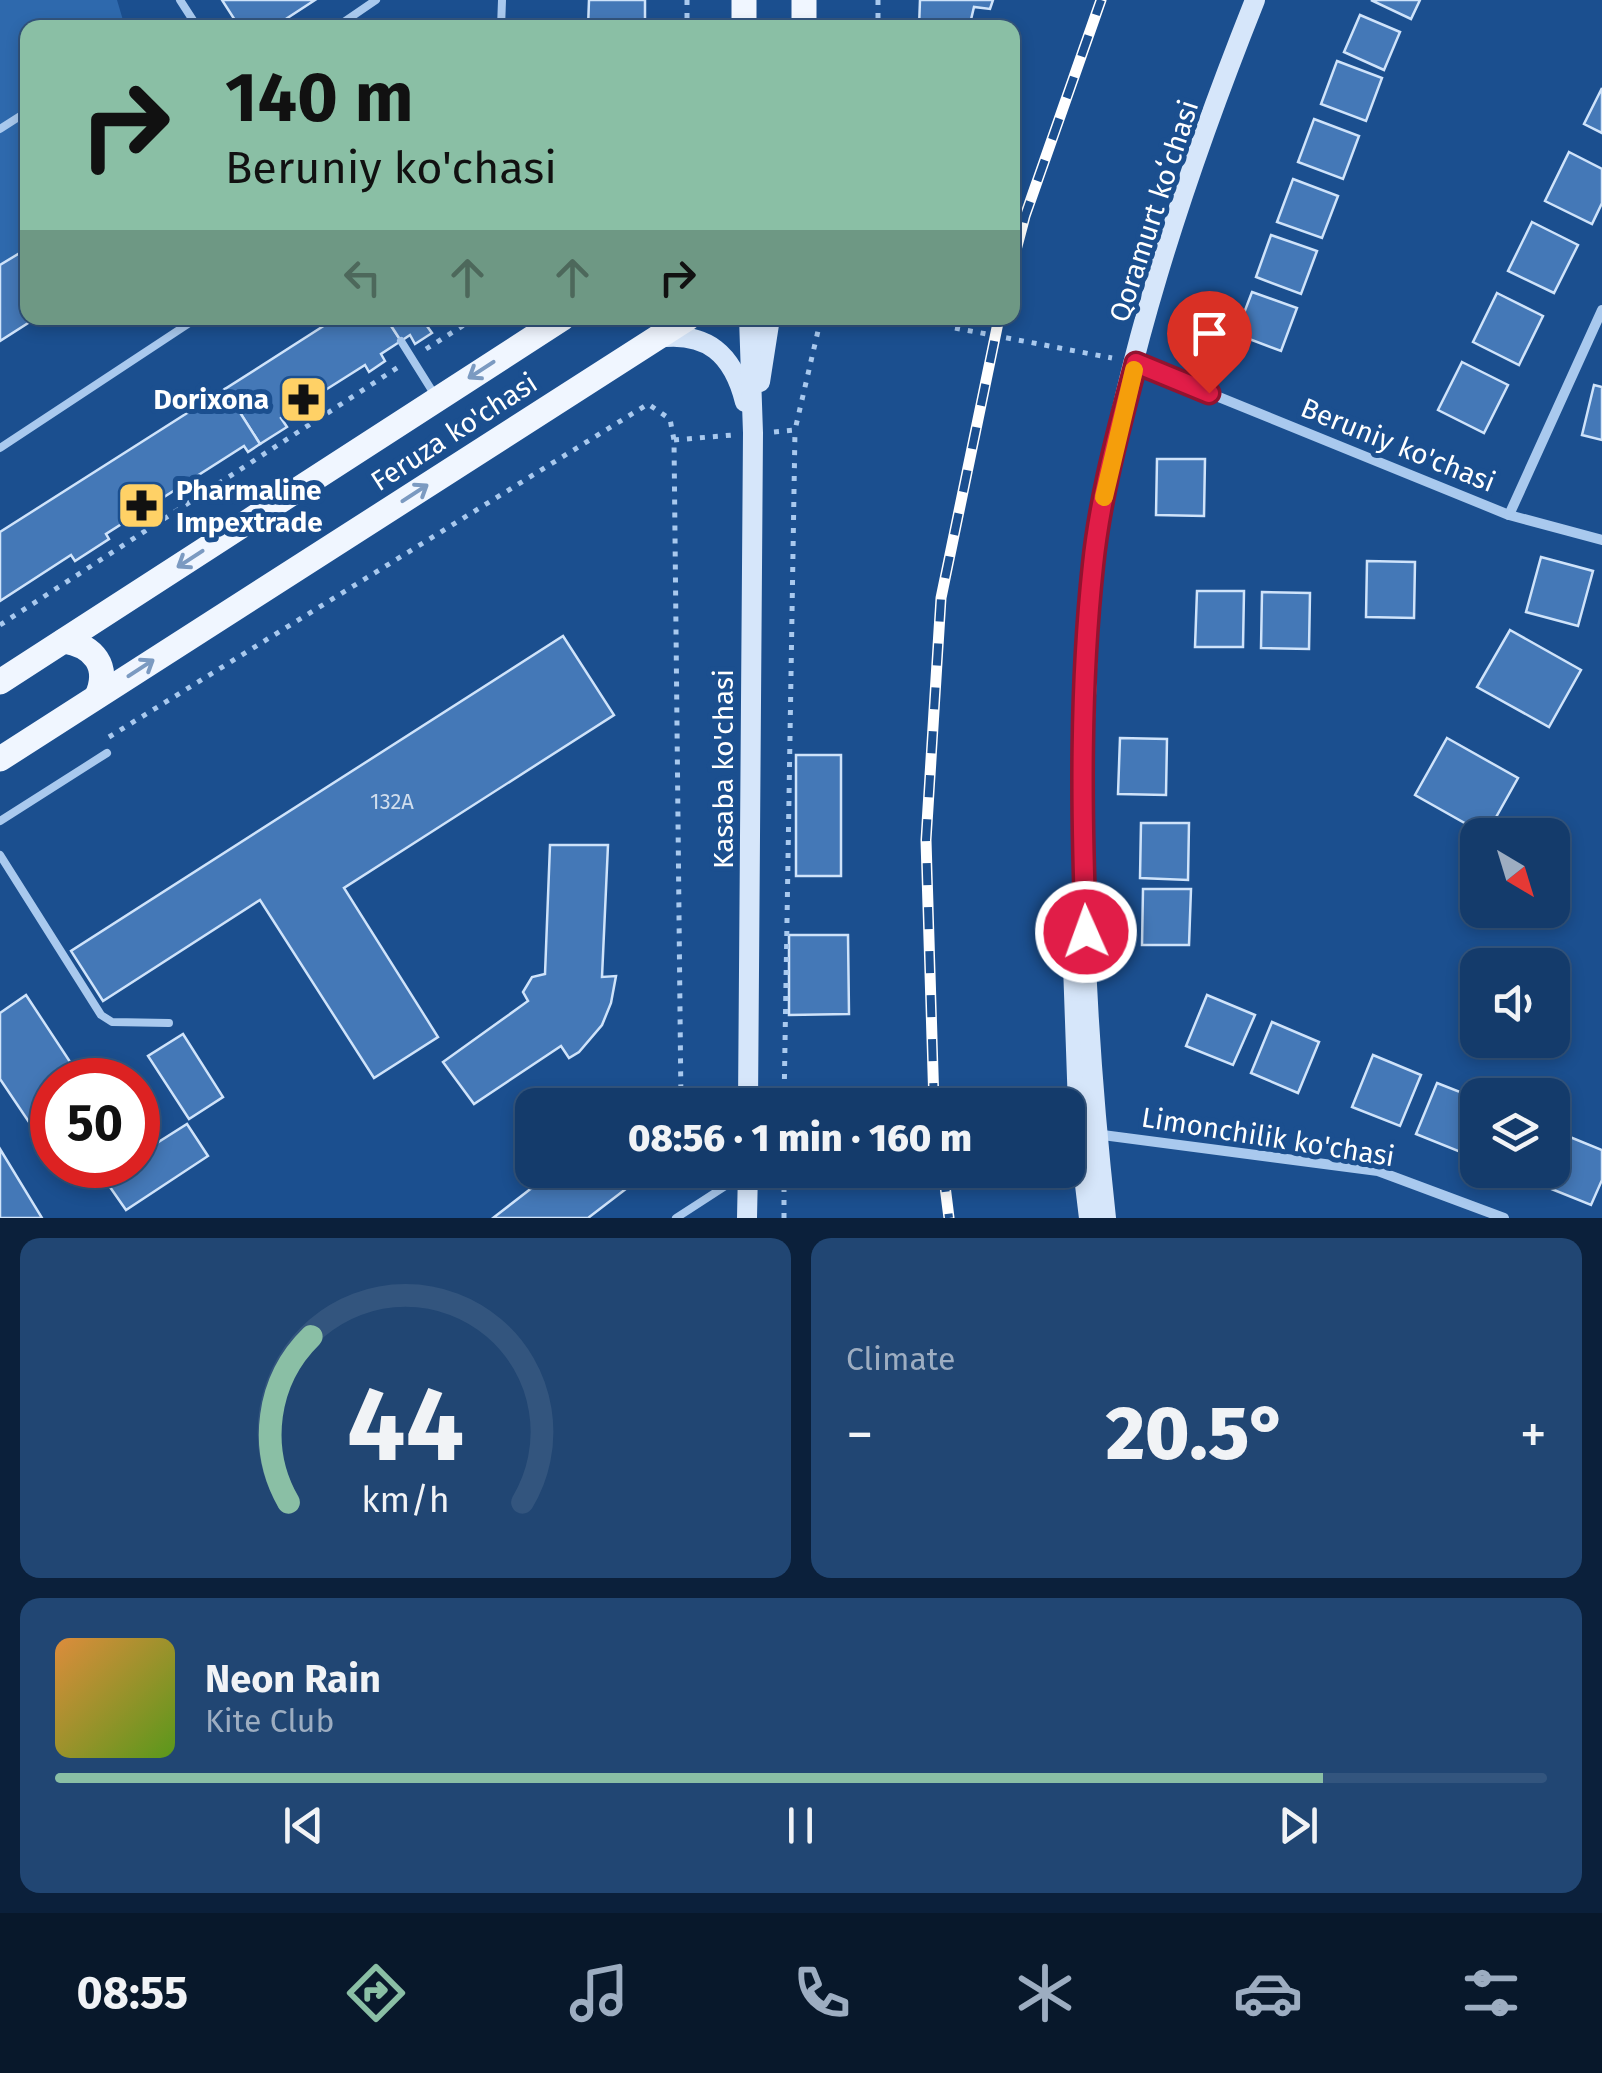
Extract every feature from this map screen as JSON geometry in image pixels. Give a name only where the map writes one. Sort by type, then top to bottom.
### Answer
[{"type":"main road","name":"Qoramurt koʻchasi","points":[[1088,1218],[1088,1134],[1069,832],[1074,647],[1090,504],[1171,201],[1242,0]]},
{"type":"main road","name":"Qoramurt koʻchasi","points":[[1130,361],[1255,0]]},
{"type":"main road","name":"Feruza ko'chasi","points":[[0,682],[552,325]]},
{"type":"main road","name":"Feruza ko'chasi","points":[[0,758],[677,325]]},
{"type":"main road","name":"Kasaba ko'chasi","points":[[748,1088],[753,433],[749,325]]},
{"type":"main road","name":"Kasaba ko'chasi","points":[[753,433],[769,325]]},
{"type":"main road","points":[[654,339],[696,338],[725,355],[742,387],[753,433]]},
{"type":"main road","points":[[64,641],[84,646],[98,658],[103,676],[97,696]]},
{"type":"main road","name":"Qoramurt koʻchasi","points":[[1088,1134],[1106,1218]]},
{"type":"main road","points":[[747,1218],[748,1188]]},
{"type":"street","points":[[1509,515],[1602,310]]},
{"type":"street","name":"Beruniy ko'chasi","points":[[1130,361],[1509,515],[1602,540]]},
{"type":"street","name":"Limonchilik ko'chasi","points":[[1088,1134],[1378,1172],[1504,1218]]},
{"type":"lane","points":[[347,20],[376,0]]},
{"type":"lane","points":[[0,448],[185,325]]},
{"type":"lane","points":[[401,341],[437,399]]},
{"type":"lane","points":[[0,821],[106,753]]},
{"type":"lane","points":[[0,855],[101,1015],[112,1022],[169,1023]]},
{"type":"lane","points":[[676,1218],[722,1188]]},
{"type":"path","points":[[0,626],[463,325]]},
{"type":"path","points":[[784,1088],[796,430],[820,325]]},
{"type":"path","points":[[955,328],[1040,348],[1130,361]]},
{"type":"path","points":[[100,742],[648,404],[670,418],[674,440],[681,1088]]},
{"type":"path","points":[[674,440],[796,430]]},
{"type":"path","points":[[784,1188],[784,1218]]},
{"type":"shaded area","points":[[0,0],[117,0],[123,20],[20,20],[20,252],[0,265]]},
{"type":"building","points":[[222,0],[315,0],[284,20],[235,20]]},
{"type":"building","points":[[589,0],[645,0],[645,20],[588,20]]},
{"type":"building","points":[[920,0],[993,0],[990,9],[974,7],[971,20],[919,20]]},
{"type":"building","points":[[1371,0],[1420,0],[1411,19]]},
{"type":"building","points":[[1360,15],[1400,32],[1384,70],[1344,52]]},
{"type":"building","points":[[1337,61],[1382,78],[1366,121],[1321,104]]},
{"type":"building","points":[[1602,88],[1602,133],[1584,124]]},
{"type":"building","points":[[1314,119],[1359,136],[1343,179],[1298,162]]},
{"type":"building","points":[[1569,152],[1602,169],[1602,203],[1592,224],[1545,201]]},
{"type":"building","points":[[1293,179],[1338,196],[1322,238],[1277,222]]},
{"type":"building","points":[[1532,222],[1578,245],[1554,293],[1508,271]]},
{"type":"building","points":[[1271,235],[1317,251],[1301,294],[1256,277]]},
{"type":"building","points":[[20,253],[20,325],[25,325],[0,341],[0,265]]},
{"type":"building","points":[[1252,292],[1297,308],[1281,351],[1236,334]]},
{"type":"building","points":[[1497,293],[1543,316],[1519,365],[1473,342]]},
{"type":"building","points":[[325,325],[391,325],[401,341],[381,354],[385,361],[369,372],[365,365],[281,418],[287,427],[260,444],[225,389]]},
{"type":"building","points":[[391,325],[429,325],[432,333],[415,344],[410,335],[401,341]]},
{"type":"building","points":[[1462,362],[1508,385],[1484,433],[1438,410]]},
{"type":"building","points":[[1594,385],[1602,387],[1602,440],[1582,435]]},
{"type":"building","points":[[225,389],[260,444],[248,452],[244,446],[106,534],[109,539],[75,561],[71,555],[0,601],[0,532]]},
{"type":"building","points":[[1157,459],[1205,459],[1204,516],[1156,515]]},
{"type":"building","points":[[1541,557],[1593,571],[1578,626],[1526,612]]},
{"type":"building","points":[[1367,561],[1415,562],[1414,618],[1366,617]]},
{"type":"building","points":[[1197,591],[1244,591],[1243,647],[1195,647]]},
{"type":"building","points":[[1262,592],[1310,593],[1309,649],[1261,648]]},
{"type":"building","points":[[1510,630],[1581,670],[1549,727],[1477,687]]},
{"type":"building","points":[[563,636],[614,715],[344,888],[438,1037],[374,1078],[260,900],[103,1001],[71,951]]},
{"type":"building","points":[[1120,738],[1167,739],[1166,795],[1118,794]]},
{"type":"building","points":[[1447,738],[1518,778],[1496,818],[1460,820],[1415,795]]},
{"type":"building","points":[[796,755],[841,755],[841,876],[796,876]]},
{"type":"building","points":[[1141,823],[1189,823],[1188,880],[1140,878]]},
{"type":"building","points":[[550,845],[608,845],[602,977],[616,976],[611,1003],[602,1025],[579,1052],[569,1058],[561,1046],[474,1104],[443,1062],[528,1001],[523,992],[532,977],[545,974]]},
{"type":"building","points":[[1143,889],[1191,889],[1189,945],[1142,945]]},
{"type":"building","points":[[789,935],[848,935],[849,1014],[789,1015]]},
{"type":"building","points":[[26,995],[68,1058],[30,1058],[30,1124],[0,1079],[0,1013]]},
{"type":"building","points":[[1207,995],[1255,1015],[1233,1065],[1186,1046]]},
{"type":"building","points":[[1272,1022],[1319,1042],[1298,1093],[1251,1073]]},
{"type":"building","points":[[183,1034],[223,1097],[189,1119],[160,1074],[160,1058],[148,1056]]},
{"type":"building","points":[[1373,1055],[1421,1075],[1400,1126],[1352,1107]]},
{"type":"building","points":[[1437,1083],[1460,1092],[1460,1152],[1416,1134]]},
{"type":"building","points":[[187,1124],[208,1156],[160,1188],[160,1141]]},
{"type":"building","points":[[1570,1137],[1602,1150],[1602,1180],[1591,1205],[1549,1188],[1570,1188]]},
{"type":"building","points":[[0,1149],[42,1218],[0,1218]]},
{"type":"building","points":[[111,1188],[159,1188],[126,1210]]},
{"type":"building","points":[[532,1188],[627,1188],[588,1218],[493,1218]]},
{"type":"railway","points":[[1020,235],[1101,0]]},
{"type":"railway","points":[[933,1088],[926,840],[941,598],[998,325]]},
{"type":"railway","points":[[945,1188],[949,1218]]},
{"type":"slow traffic","points":[[1104,497],[1134,370]]},
{"type":"place","name":"Dorixona","points":[[304,399]]},
{"type":"place","name":"Pharmaline Impextrade","points":[[141,506]]},
{"type":"route","points":[[1086,932],[1082,832],[1088,645],[1093,566],[1110,465],[1136,363],[1209,393]]}]
